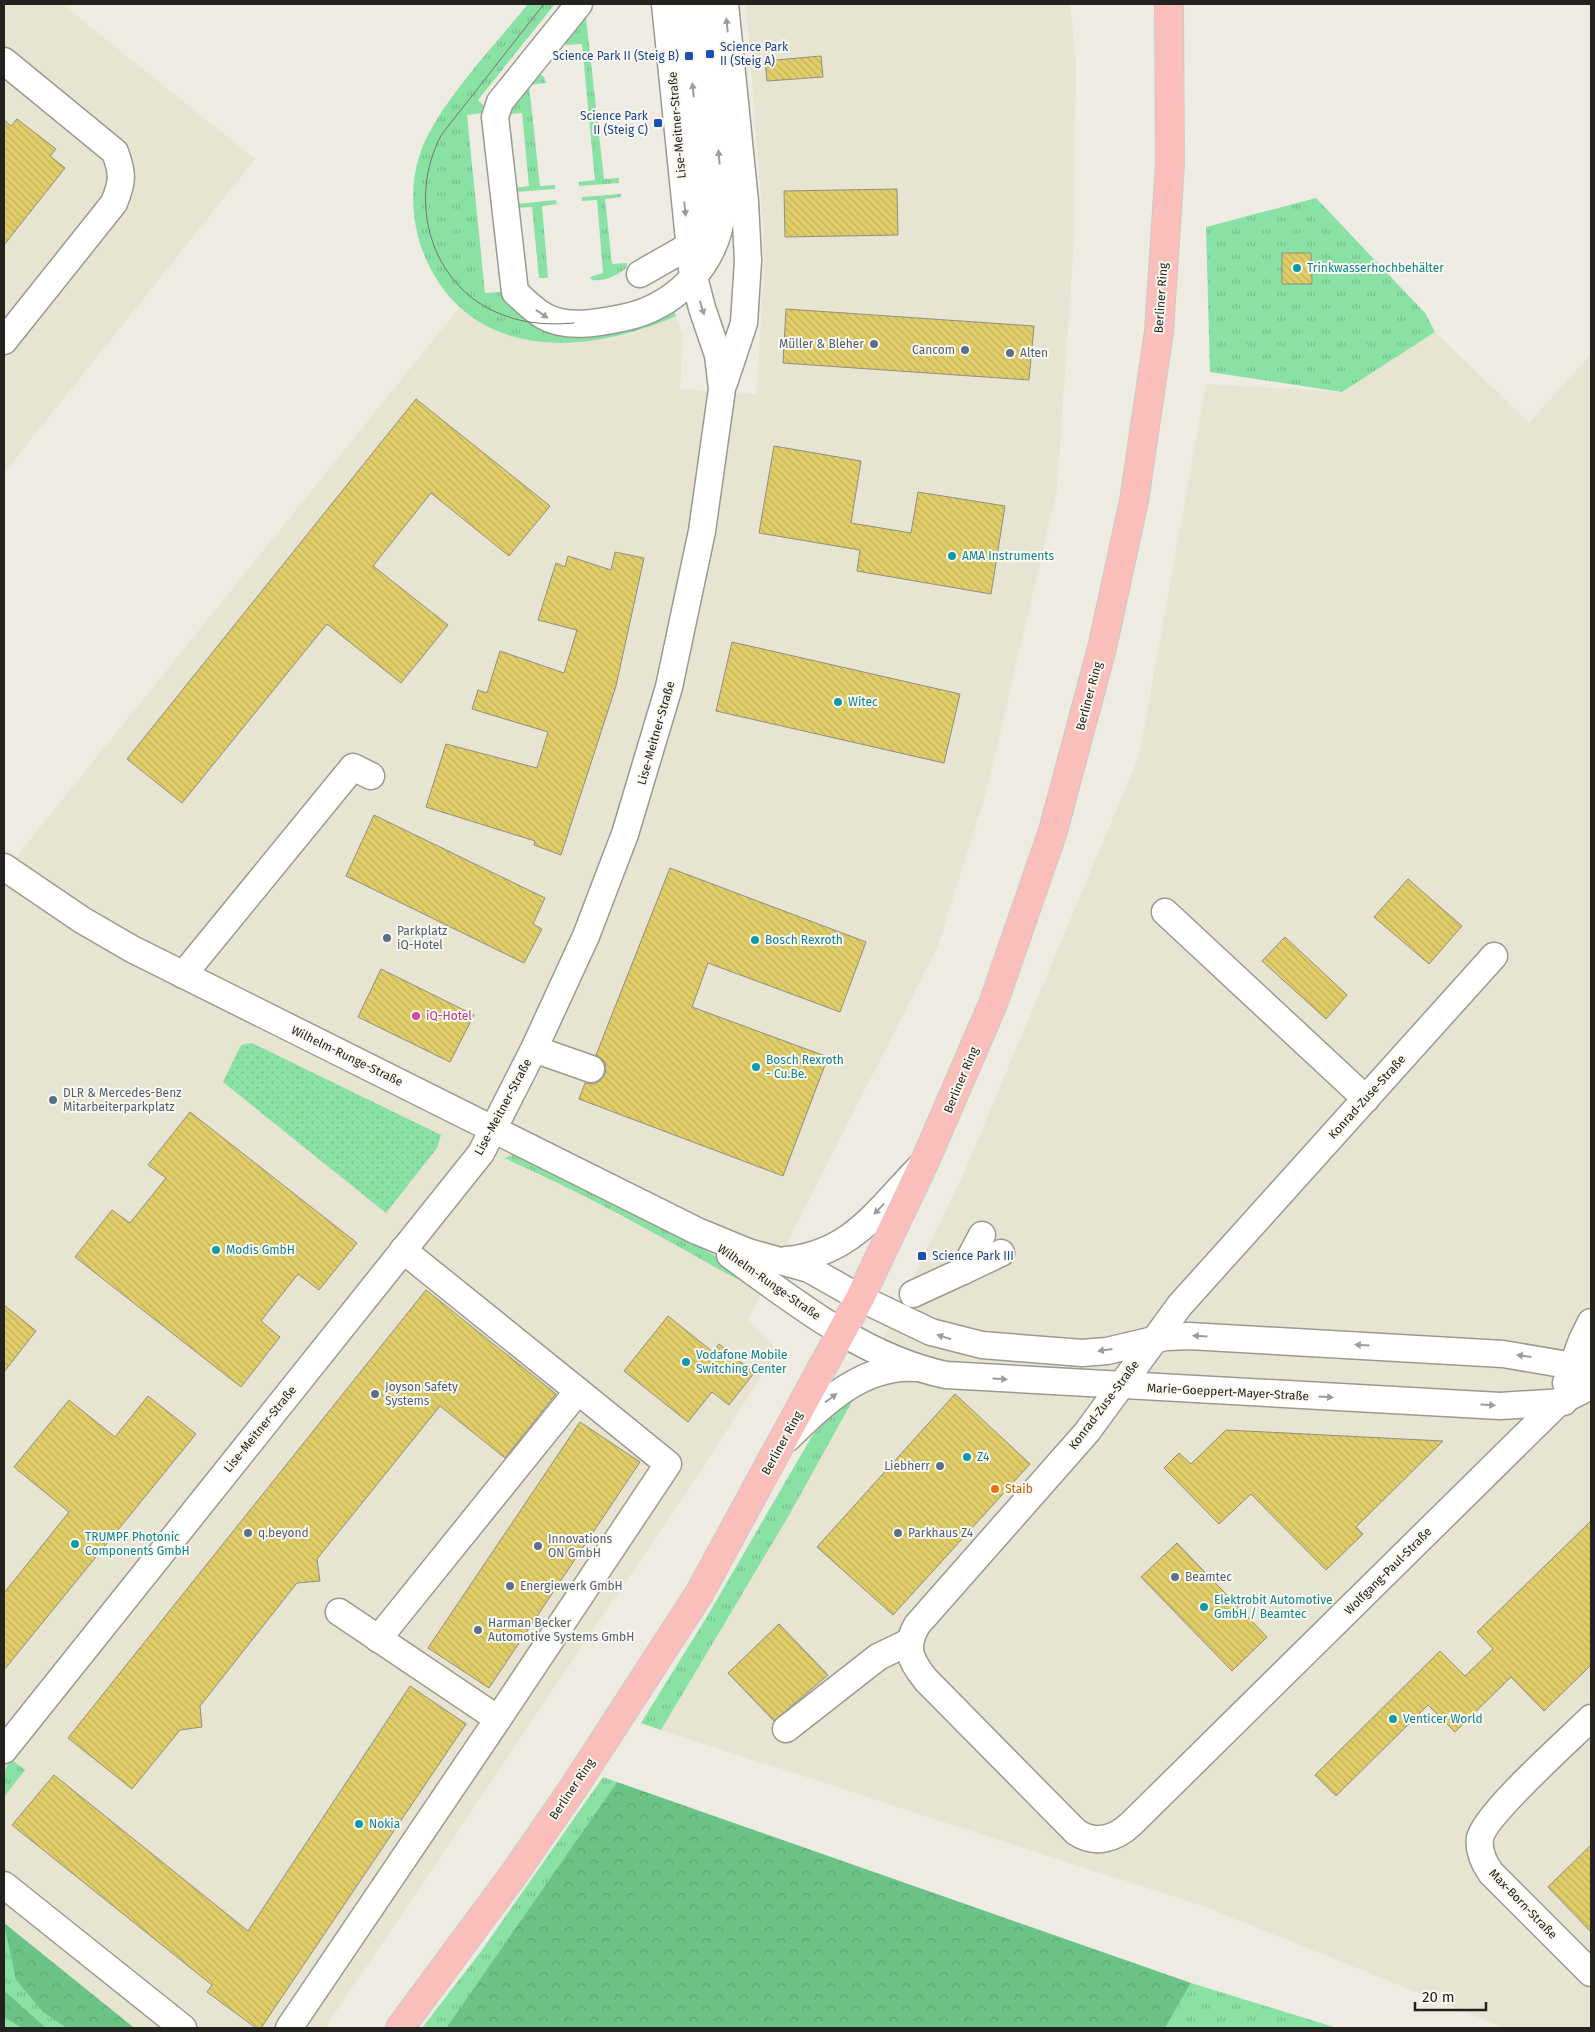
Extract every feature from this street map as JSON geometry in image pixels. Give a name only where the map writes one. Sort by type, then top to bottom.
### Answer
[{"type":"main road","name":"Berliner Ring","points":[[400,2028],[514,1874],[620,1718],[699,1594],[860,1298],[925,1161],[993,1004],[1050,840],[1102,648],[1130,519],[1159,331],[1170,164],[1169,4]]},
{"type":"street","points":[[579,4],[500,102],[496,112],[515,292],[539,313],[551,320],[568,323],[593,322],[627,313],[655,299],[709,251],[721,220],[722,188],[705,4]]},
{"type":"street","name":"Lise-Meitner-Straße","points":[[665,4],[709,251],[722,389]]},
{"type":"street","points":[[684,4],[704,200],[703,224],[709,251]]},
{"type":"street","name":"Lise-Meitner-Straße","points":[[4,1750],[476,1160],[494,1130],[579,952],[610,874],[662,716],[694,572],[722,389],[742,332],[746,303],[709,251],[725,4]]},
{"type":"street","points":[[4,61],[116,152],[122,171],[121,185],[114,203],[4,342]]},
{"type":"street","points":[[640,274],[709,251]]},
{"type":"street","points":[[184,975],[353,767],[371,776]]},
{"type":"street","name":"Wilhelm-Runge-Straße","points":[[4,867],[82,920],[184,975],[697,1230],[748,1252],[809,1269],[860,1298]]},
{"type":"street","points":[[1165,912],[1366,1099]]},
{"type":"street","name":"Konrad-Zuse-Straße","points":[[909,1642],[917,1625],[1077,1444],[1180,1305],[1494,956]]},
{"type":"street","points":[[534,1048],[591,1069]]},
{"type":"street","name":"Wilhelm-Runge-Straße","points":[[777,1261],[810,1257],[842,1244],[857,1232],[925,1161]]},
{"type":"street","name":"Wilhelm-Runge-Straße","points":[[697,1230],[807,1310],[842,1332]]},
{"type":"street","points":[[964,1271],[982,1235]]},
{"type":"street","points":[[289,2028],[668,1464],[403,1250]]},
{"type":"street","points":[[913,1294],[1001,1253]]},
{"type":"street","points":[[860,1298],[931,1332],[982,1346],[1082,1352],[1107,1351],[1153,1340],[1189,1336],[1483,1352],[1522,1356],[1582,1368]]},
{"type":"street","name":"Wolfgang-Paul-Straße","points":[[909,1642],[911,1658],[926,1680],[1076,1832],[1089,1838],[1104,1839],[1118,1834],[1131,1824],[1559,1402],[1582,1368],[1591,1322]]},
{"type":"street","name":"Marie-Goeppert-Mayer-Straße","points":[[842,1332],[878,1351],[917,1368],[958,1376],[1500,1406],[1591,1398]]},
{"type":"street","points":[[782,1444],[821,1406],[848,1386],[877,1374],[898,1369],[917,1368]]},
{"type":"street","name":"Wolfgang-Paul-Straße","points":[[1559,1402],[1591,1386]]},
{"type":"street","points":[[378,1639],[578,1391]]},
{"type":"street","points":[[339,1612],[498,1718]]},
{"type":"street","points":[[786,1729],[878,1657],[909,1642]]},
{"type":"street","name":"Max-Born-Straße","points":[[1591,1718],[1494,1814],[1480,1840],[1481,1854],[1491,1874],[1591,1973]]},
{"type":"street","points":[[4,1884],[183,2028]]},
{"type":"shaded area","points":[[4,4],[62,4],[255,159],[4,473]]},
{"type":"shaded area","points":[[746,4],[1070,4],[1076,59],[1074,242],[1057,491],[987,790],[938,946],[748,1320],[778,1351],[699,1473],[325,2028],[134,2028],[4,1923],[4,848],[16,857],[459,308],[484,325],[505,334],[550,343],[606,339],[632,334],[676,316],[683,337],[680,389],[756,394],[764,276],[763,225]]},
{"type":"shaded area","points":[[1435,332],[1529,423],[1591,354],[1591,2028],[1505,2028],[1208,1908],[661,1730],[788,1517],[854,1398],[963,1175],[1139,756],[1206,384],[1342,392]]},
{"type":"green space","points":[[528,4],[555,4],[478,100],[483,105],[482,113],[467,115],[485,293],[501,292],[535,319],[672,305],[676,316],[642,329],[606,338],[569,343],[534,341],[501,332],[471,316],[445,291],[425,257],[417,233],[413,195],[416,169],[426,138],[451,98]]},
{"type":"green space","points":[[585,9],[604,179],[619,178],[619,183],[579,186],[579,182],[595,180],[582,44],[566,45],[566,41]]},
{"type":"green space","points":[[538,73],[544,77],[546,83],[529,85],[540,186],[555,185],[555,189],[515,192],[514,188],[529,186],[522,113],[507,114]]},
{"type":"green space","points":[[621,194],[621,197],[605,199],[612,264],[627,263],[627,267],[611,277],[592,280],[590,277],[603,273],[597,200],[582,201],[582,197]]},
{"type":"green space","points":[[1316,198],[1425,313],[1435,332],[1342,392],[1210,372],[1206,227]]},
{"type":"green space","points":[[556,200],[557,204],[542,206],[548,278],[539,278],[532,207],[516,208],[516,204]]},
{"type":"green space","points":[[252,1043],[441,1135],[437,1148],[386,1213],[223,1082],[241,1045]]},
{"type":"green space","points":[[514,1155],[539,1165],[707,1251],[739,1270],[800,1312],[793,1317],[786,1309],[749,1285],[614,1211],[504,1158]]},
{"type":"green space","points":[[854,1398],[788,1517],[661,1730],[641,1723],[708,1615],[812,1436],[831,1414]]},
{"type":"green space","points":[[11,1759],[25,1770],[4,1797],[4,1772]]},
{"type":"green space","points":[[603,1777],[617,1782],[446,2028],[422,2028],[482,1950]]},
{"type":"green space","points":[[617,1782],[1191,1983],[1165,2028],[446,2028]]},
{"type":"green space","points":[[4,1923],[134,2028],[4,2028]]},
{"type":"green space","points":[[4,1923],[133,2028],[67,2028],[43,2012],[16,1980]]},
{"type":"green space","points":[[1191,1983],[1337,2028],[1165,2028]]},
{"type":"green space","points":[[4,1992],[46,2028],[22,2028],[4,2017]]},
{"type":"building","points":[[821,56],[823,77],[767,81],[765,61]]},
{"type":"building","points":[[17,119],[56,149],[50,156],[65,168],[4,245],[4,120],[11,126]]},
{"type":"building","points":[[897,189],[898,235],[785,237],[784,191]]},
{"type":"building","name":"Trinkwasserhochbehälter","points":[[1282,253],[1311,253],[1312,284],[1282,284]]},
{"type":"building","points":[[786,309],[1034,326],[1029,380],[783,363]]},
{"type":"building","points":[[416,399],[550,506],[509,556],[431,493],[373,566],[448,625],[401,683],[327,624],[182,803],[127,759]]},
{"type":"building","points":[[774,446],[861,461],[851,523],[911,533],[918,492],[1005,506],[991,594],[857,571],[860,550],[759,533]]},
{"type":"building","points":[[615,552],[644,558],[616,686],[561,855],[534,845],[535,841],[426,807],[446,744],[537,768],[548,732],[472,709],[478,690],[487,693],[500,651],[564,673],[577,630],[538,620],[556,563],[565,567],[568,556],[611,570]]},
{"type":"building","name":"Witec","points":[[732,642],[960,694],[944,763],[716,711]]},
{"type":"building","points":[[374,815],[545,898],[533,924],[542,929],[524,963],[346,876]]},
{"type":"building","points":[[670,868],[866,942],[840,1012],[708,963],[692,1007],[828,1057],[783,1176],[579,1099],[585,1083],[594,1084],[600,1081],[605,1074],[606,1066],[603,1060],[596,1055]]},
{"type":"building","points":[[1408,879],[1462,926],[1429,964],[1374,917]]},
{"type":"building","points":[[1285,937],[1347,995],[1326,1019],[1262,961]]},
{"type":"building","name":"iQ-Hotel","points":[[381,969],[474,1015],[450,1062],[358,1017]]},
{"type":"building","name":"Modis GmbH","points":[[190,1112],[357,1243],[319,1290],[298,1274],[261,1321],[280,1337],[241,1387],[75,1257],[112,1210],[130,1223],[166,1178],[148,1165]]},
{"type":"building","points":[[426,1290],[556,1394],[505,1458],[440,1406],[317,1559],[320,1581],[297,1583],[200,1706],[202,1727],[180,1730],[132,1789],[68,1738]]},
{"type":"building","points":[[4,1305],[36,1331],[4,1372]]},
{"type":"building","name":"Vodafone Mobile Switching Center","points":[[668,1316],[713,1352],[719,1344],[754,1373],[729,1405],[712,1392],[688,1422],[624,1371]]},
{"type":"building","name":"Parkhaus Z4","points":[[955,1394],[1030,1464],[893,1615],[817,1547]]},
{"type":"building","name":"TRUMPF Photonic Components GmbH","points":[[148,1396],[196,1434],[4,1670],[4,1593],[69,1512],[14,1467],[69,1400],[115,1437]]},
{"type":"building","points":[[580,1422],[640,1462],[489,1688],[428,1648]]},
{"type":"building","points":[[1226,1430],[1443,1441],[1356,1527],[1363,1534],[1326,1570],[1251,1494],[1219,1524],[1164,1468],[1179,1453],[1191,1464]]},
{"type":"building","points":[[1591,1521],[1591,1665],[1544,1711],[1511,1677],[1455,1732],[1428,1705],[1336,1796],[1315,1775],[1440,1651],[1465,1676],[1493,1649],[1477,1632]]},
{"type":"building","name":"Elektrobit Automotive GmbH / Beamtec","points":[[1177,1543],[1267,1637],[1232,1671],[1141,1577]]},
{"type":"building","points":[[779,1624],[828,1675],[774,1721],[728,1673]]},
{"type":"building","name":"Nokia","points":[[410,1686],[466,1724],[261,2028],[256,2028],[207,1992],[212,1985],[12,1825],[54,1775],[248,1931]]},
{"type":"building","points":[[1591,1845],[1591,1932],[1548,1887]]},
{"type":"tram line","points":[[544,4],[442,134],[431,159],[426,186],[426,213],[432,239],[442,263],[458,284],[478,302],[503,315],[529,322],[547,324],[574,323]]},
{"type":"place","name":"Science Park II (Steig A)","points":[[710,54]]},
{"type":"place","name":"Science Park II (Steig B)","points":[[689,56]]},
{"type":"place","name":"Science Park II (Steig C)","points":[[658,123]]},
{"type":"place","name":"Trinkwasserhochbehälter","points":[[1297,268]]},
{"type":"place","name":"Müller & Bleher","points":[[874,344]]},
{"type":"place","name":"Cancom","points":[[965,350]]},
{"type":"place","name":"Alten","points":[[1010,353]]},
{"type":"place","name":"AMA Instruments","points":[[952,556]]},
{"type":"place","name":"Witec","points":[[838,702]]},
{"type":"place","name":"Parkplatz iQ-Hotel","points":[[387,938]]},
{"type":"place","name":"Bosch Rexroth","points":[[755,940]]},
{"type":"place","name":"iQ-Hotel","points":[[416,1016]]},
{"type":"place","name":"Bosch Rexroth - Cu.Be.","points":[[756,1067]]},
{"type":"place","name":"DLR & Mercedes-Benz Mitarbeiterparkplatz","points":[[53,1100]]},
{"type":"place","name":"Modis GmbH","points":[[216,1250]]},
{"type":"place","name":"Science Park III","points":[[922,1256]]},
{"type":"place","name":"Vodafone Mobile Switching Center","points":[[686,1362]]},
{"type":"place","name":"Joyson Safety Systems","points":[[375,1394]]},
{"type":"place","name":"Z4","points":[[967,1457]]},
{"type":"place","name":"Liebherr","points":[[940,1466]]},
{"type":"place","name":"Staib","points":[[995,1489]]},
{"type":"place","name":"q.beyond","points":[[248,1533]]},
{"type":"place","name":"Parkhaus Z4","points":[[898,1533]]},
{"type":"place","name":"TRUMPF Photonic Components GmbH","points":[[75,1544]]},
{"type":"place","name":"Innovations ON GmbH","points":[[538,1546]]},
{"type":"place","name":"Beamtec","points":[[1175,1577]]},
{"type":"place","name":"Energiewerk GmbH","points":[[510,1586]]},
{"type":"place","name":"Elektrobit Automotive GmbH / Beamtec","points":[[1204,1607]]},
{"type":"place","name":"Harman Becker Automotive Systems GmbH","points":[[478,1630]]},
{"type":"place","name":"Venticer World","points":[[1393,1719]]},
{"type":"place","name":"Nokia","points":[[359,1824]]}]
